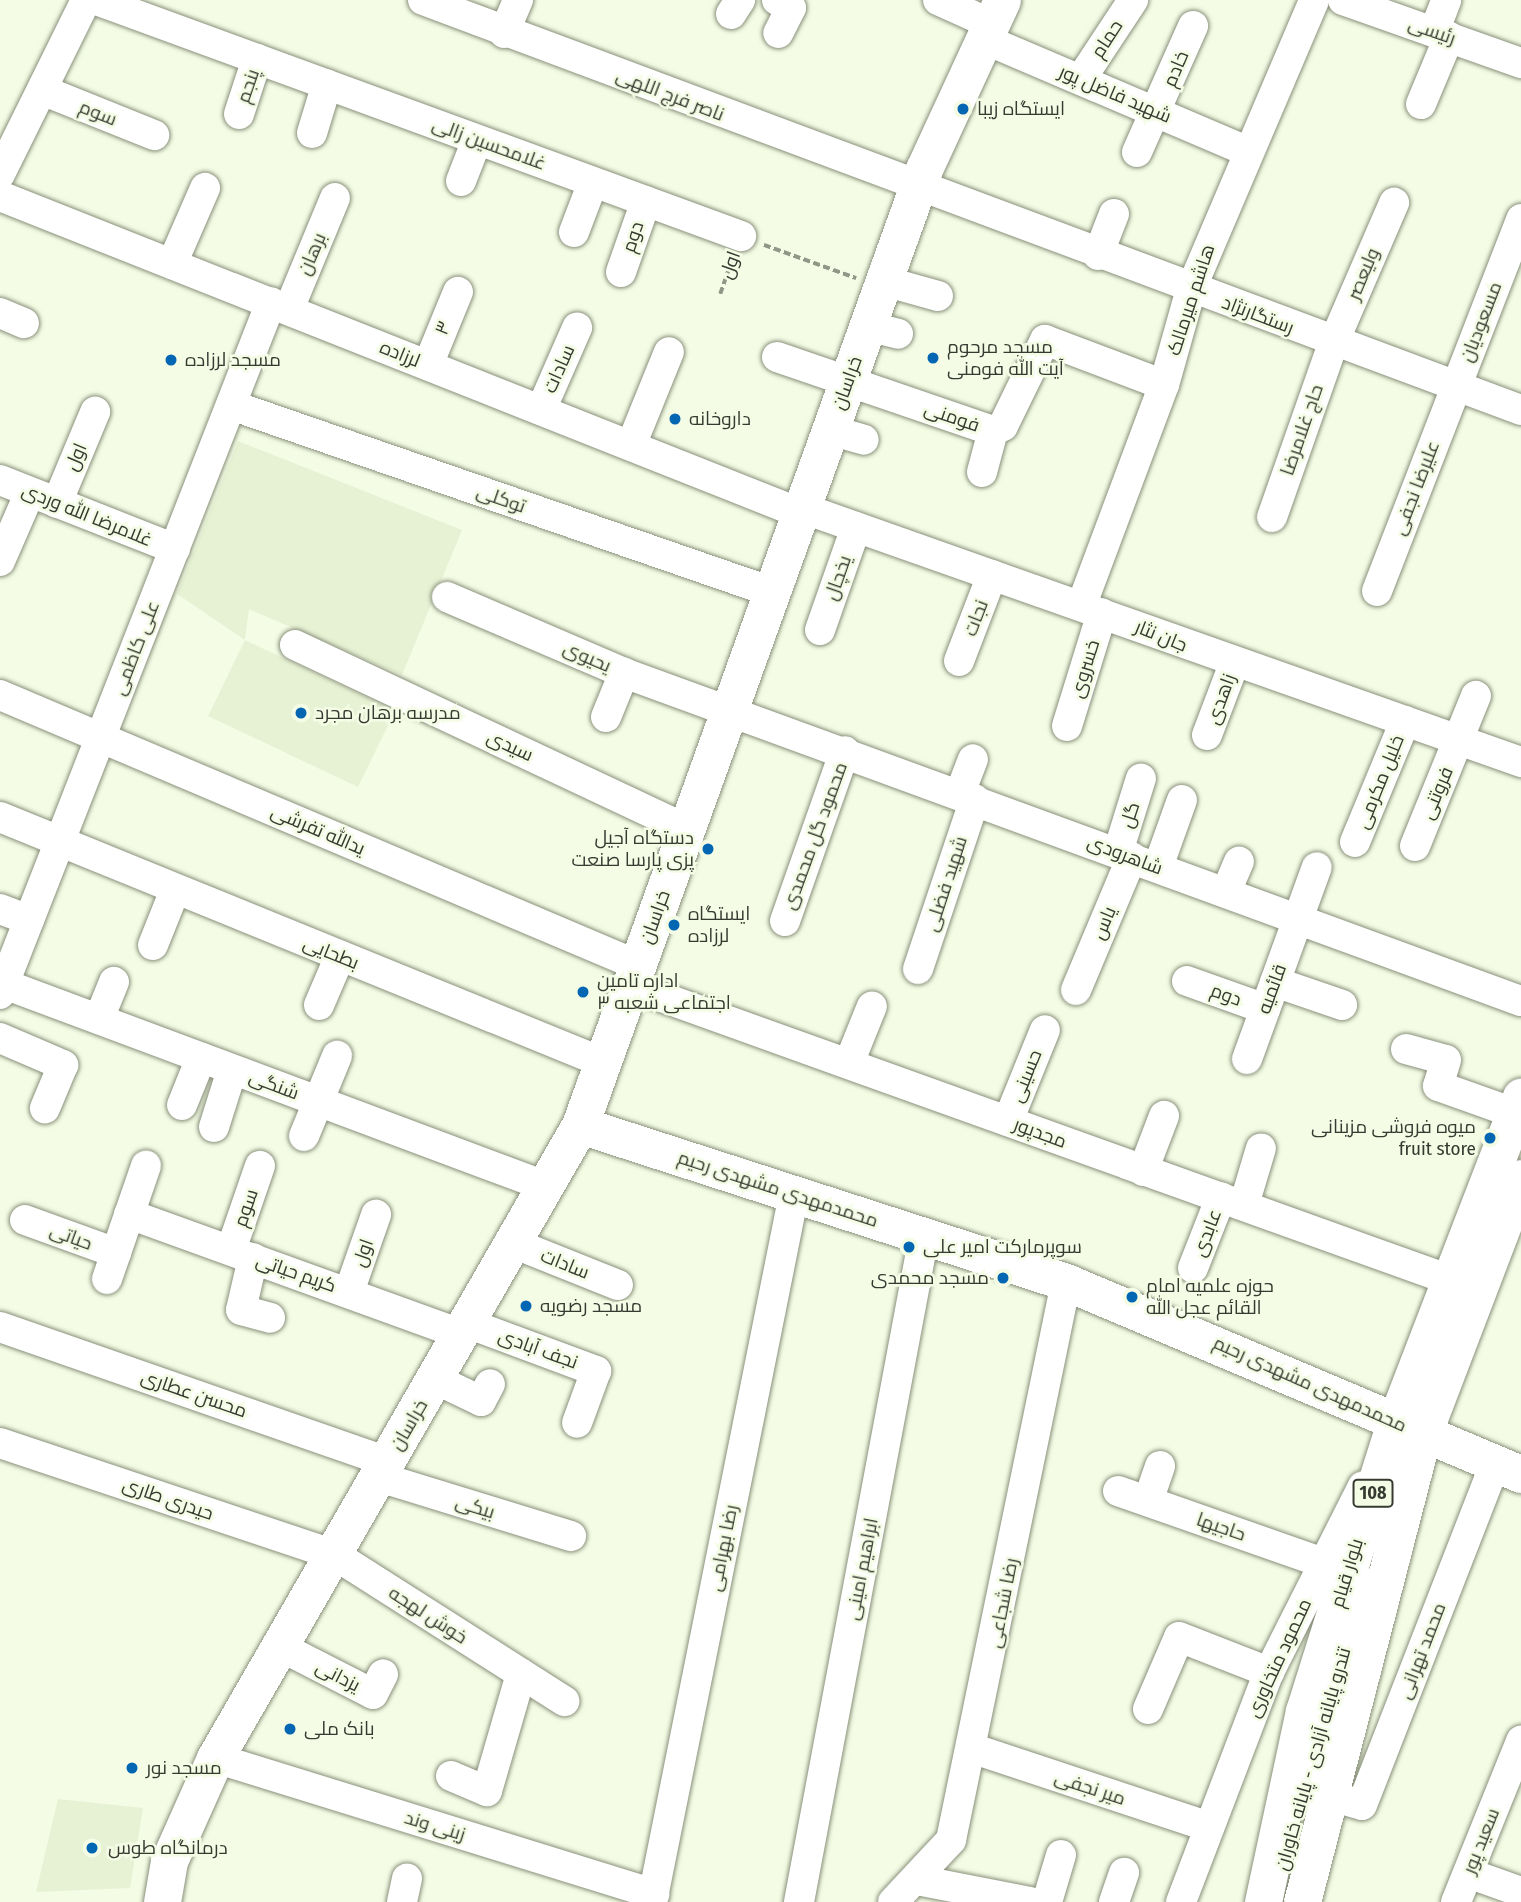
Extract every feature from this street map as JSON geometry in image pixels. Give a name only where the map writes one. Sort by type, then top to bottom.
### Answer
[{"type":"main road","name":"خراسان","points":[[162,1902],[169,1861],[215,1758],[283,1648],[579,1125],[801,511],[847,435],[847,381],[883,330],[883,284],[918,188],[992,21]]},
{"type":"main road","name":"بلوار قیام","points":[[1303,1902],[1409,1429],[1450,1280],[1519,1116]]},
{"type":"main road","name":"محمدمهدی مشهدی رحیم","points":[[579,1125],[1066,1282],[1508,1469]]},
{"type":"main road","name":"بلوار قیام","points":[[1264,1902],[1304,1711],[1409,1429],[1511,1232],[1521,1178]]},
{"type":"street","points":[[0,174],[86,0]]},
{"type":"street","name":"غلامحسین زالی","points":[[96,0],[741,236]]},
{"type":"street","name":"ناصر فرج اللهی","points":[[423,0],[918,188]]},
{"type":"street","points":[[504,33],[518,0]]},
{"type":"street","points":[[777,0],[791,8],[778,33]]},
{"type":"street","name":"شهید فاضل پور","points":[[938,0],[992,21],[1081,79],[1246,151]]},
{"type":"street","name":"حمام","points":[[1081,79],[1133,0]]},
{"type":"street","name":"هاشم میرمالک","points":[[1092,608],[1164,385],[1191,289],[1246,151],[1314,0]]},
{"type":"street","name":"رئیسی","points":[[1343,0],[1521,63]]},
{"type":"street","points":[[1421,104],[1442,35],[1446,0]]},
{"type":"street","name":"خادم","points":[[1158,111],[1194,26]]},
{"type":"street","name":"پنجم","points":[[239,114],[257,59]]},
{"type":"street","points":[[312,133],[327,84]]},
{"type":"street","name":"سوم","points":[[42,90],[154,135]]},
{"type":"street","points":[[1138,152],[1158,111]]},
{"type":"street","points":[[461,181],[477,140]]},
{"type":"street","points":[[574,232],[593,182]]},
{"type":"street","points":[[172,264],[205,188]]},
{"type":"street","name":"رستگارنژاد","points":[[918,188],[1333,344],[1521,410]]},
{"type":"street","name":"لرزاده","points":[[0,196],[801,511]]},
{"type":"street","name":"برهان","points":[[280,306],[335,198]]},
{"type":"street","name":"دوم","points":[[621,272],[646,201]]},
{"type":"street","name":"ولیعصر","points":[[1333,344],[1394,203]]},
{"type":"street","points":[[1098,255],[1114,214]]},
{"type":"street","name":"مسعودیان","points":[[1456,385],[1521,219]]},
{"type":"street","points":[[883,284],[938,296]]},
{"type":"street","name":"۳","points":[[428,365],[458,292]]},
{"type":"street","name":"علی کاظمی","points":[[2,989],[231,405],[280,306]]},
{"type":"street","name":"سادات","points":[[541,410],[577,328]]},
{"type":"street","name":"فومنی","points":[[777,358],[993,430],[1003,426],[1045,340],[1164,385]]},
{"type":"street","name":"حاج غلامرضا","points":[[1272,517],[1333,344]]},
{"type":"street","points":[[632,443],[669,352]]},
{"type":"street","name":"علیرضا نجفی","points":[[1377,591],[1456,385]]},
{"type":"street","name":"توکلی","points":[[231,405],[772,592]]},
{"type":"street","name":"اول","points":[[0,561],[95,412]]},
{"type":"street","points":[[982,472],[993,430]]},
{"type":"street","name":"غلامرضا الله وردی","points":[[0,480],[175,550]]},
{"type":"street","name":"جان نثار","points":[[801,511],[856,527],[1092,608],[1234,664],[1521,762]]},
{"type":"street","name":"یخچال","points":[[820,629],[856,527]]},
{"type":"street","name":"نجات","points":[[959,661],[992,575]]},
{"type":"street","name":"یحیوی","points":[[447,597],[624,673],[730,708]]},
{"type":"street","name":"خسروی","points":[[1067,726],[1092,608]]},
{"type":"street","name":"سیدی","points":[[295,645],[686,829]]},
{"type":"street","name":"زاهدی","points":[[1207,735],[1234,664]]},
{"type":"street","points":[[606,717],[624,673]]},
{"type":"street","name":"یدالله تفرشی","points":[[0,695],[101,737],[634,976]]},
{"type":"street","points":[[1460,740],[1476,696]]},
{"type":"street","name":"شاهرودی","points":[[730,708],[1521,1001]]},
{"type":"street","name":"خلیل مکرمی","points":[[1354,842],[1405,721]]},
{"type":"street","name":"فروتنی","points":[[1415,846],[1460,740]]},
{"type":"street","name":"محمود گل محمدی","points":[[785,921],[845,751]]},
{"type":"street","name":"شهید فضلی","points":[[918,969],[967,796],[973,759]]},
{"type":"street","name":"گل","points":[[1136,859],[1141,778]]},
{"type":"street","points":[[1136,859],[1182,800]]},
{"type":"street","name":"بطحایی","points":[[0,817],[602,1062]]},
{"type":"street","name":"یاس","points":[[1076,990],[1136,859]]},
{"type":"street","points":[[1226,892],[1239,862]]},
{"type":"street","name":"قائمیه","points":[[1247,1059],[1317,867]]},
{"type":"street","points":[[153,945],[174,890]]},
{"type":"street","points":[[0,909],[29,920]]},
{"type":"street","points":[[319,1005],[340,956]]},
{"type":"street","name":"مجدپور","points":[[634,976],[849,1063],[1450,1280]]},
{"type":"street","name":"دوم","points":[[1187,981],[1270,996],[1342,1005]]},
{"type":"street","points":[[99,1020],[114,982]]},
{"type":"street","name":"شنگی","points":[[2,989],[99,1020],[545,1186]]},
{"type":"street","points":[[849,1063],[872,1006]]},
{"type":"street","name":"حسینی","points":[[1008,1121],[1045,1030]]},
{"type":"street","points":[[0,1038],[63,1065],[46,1108]]},
{"type":"street","points":[[1406,1049],[1446,1060],[1433,1096],[1519,1116]]},
{"type":"street","points":[[304,1136],[337,1056]]},
{"type":"street","points":[[182,1105],[201,1058]]},
{"type":"street","points":[[214,1127],[232,1070]]},
{"type":"street","points":[[1143,1171],[1164,1116]]},
{"type":"street","name":"تندرو پایانه آزادی - پایانه خاوران","points":[[1273,1902],[1409,1429],[1519,1116]]},
{"type":"street","name":"عابدی","points":[[1193,1268],[1261,1148]]},
{"type":"street","points":[[129,1214],[146,1166]]},
{"type":"street","name":"سوم","points":[[242,1254],[260,1166]]},
{"type":"street","name":"رضا بهرامی","points":[[653,1898],[794,1194]]},
{"type":"street","name":"کریم حیاتی","points":[[129,1214],[349,1292],[464,1328]]},
{"type":"street","name":"حیاتی","points":[[25,1220],[111,1266],[129,1214]]},
{"type":"street","name":"اول","points":[[349,1292],[376,1215]]},
{"type":"street","name":"ابراهیم امینی","points":[[799,1902],[924,1236]]},
{"type":"street","name":"سادات","points":[[513,1243],[618,1285]]},
{"type":"street","points":[[242,1254],[241,1310],[270,1318]]},
{"type":"street","name":"رضا شجاعی","points":[[893,1902],[917,1880],[951,1840],[974,1749],[1066,1282]]},
{"type":"street","name":"محسن عطاری","points":[[0,1326],[384,1470]]},
{"type":"street","name":"نجف آبادی","points":[[464,1328],[596,1371],[577,1423]]},
{"type":"street","points":[[435,1379],[482,1400]]},
{"type":"street","name":"محمود متخاوری","points":[[1181,1902],[1207,1826],[1269,1672],[1324,1563],[1409,1429]]},
{"type":"street","name":"حیدری طاری","points":[[0,1443],[335,1555]]},
{"type":"street","points":[[1148,1502],[1160,1466]]},
{"type":"street","name":"محمد تهرانی","points":[[1327,1795],[1362,1805],[1508,1469]]},
{"type":"street","name":"بیکی","points":[[384,1470],[571,1536]]},
{"type":"street","name":"حاجیها","points":[[1118,1491],[1324,1563]]},
{"type":"street","name":"خوش لهجه","points":[[335,1555],[564,1701]]},
{"type":"street","points":[[1148,1709],[1179,1637],[1269,1672]]},
{"type":"street","name":"یزدانی","points":[[283,1648],[373,1695],[383,1674]]},
{"type":"street","points":[[451,1776],[487,1791],[522,1674]]},
{"type":"street","name":"میر نجفی","points":[[974,1749],[1207,1826]]},
{"type":"street","name":"سعید پور","points":[[1456,1902],[1519,1751]]},
{"type":"street","name":"زینی وند","points":[[215,1758],[653,1898]]},
{"type":"street","points":[[1047,1902],[1060,1855]]},
{"type":"street","points":[[1114,1902],[1124,1873]]},
{"type":"street","points":[[1468,1873],[1521,1892]]},
{"type":"street","points":[[917,1880],[1030,1902]]},
{"type":"path","points":[[741,236],[883,284]]},
{"type":"path","name":"اول","points":[[720,294],[741,236]]},
{"type":"shaded area","points":[[238,441],[462,530],[402,675],[249,609],[245,640],[177,594]]},
{"type":"shaded area","name":"مدرسه برهان مجرد","points":[[245,640],[395,711],[358,787],[208,716]]},
{"type":"shaded area","name":"درمانگاه طوس","points":[[58,1799],[143,1808],[130,1888],[36,1892]]},
{"type":"place","name":"ایستگاه زیبا","points":[[963,109]]},
{"type":"place","name":"مسجد مرحوم آیت الله فومنی","points":[[933,358]]},
{"type":"place","name":"مسجد لرزاده","points":[[171,360]]},
{"type":"place","name":"داروخانه","points":[[675,419]]},
{"type":"place","name":"مدرسه برهان مجرد","points":[[301,713]]},
{"type":"place","name":"دستگاه آجیل پزی پارسا صنعت","points":[[708,849]]},
{"type":"place","name":"ایستگاه لرزاده","points":[[674,925]]},
{"type":"place","name":"اداره تامین اجتماعی شعبه ۳","points":[[583,992]]},
{"type":"place","name":"میوه فروشی مزینانی fruit store","points":[[1490,1138]]},
{"type":"place","name":"سوپرمارکت امیر علی","points":[[909,1247]]},
{"type":"place","name":"مسجد محمدی","points":[[1003,1278]]},
{"type":"place","name":"حوزه علمیه امام القائم عجل الله","points":[[1132,1297]]},
{"type":"place","name":"مسجد رضویه","points":[[526,1306]]},
{"type":"place","name":"بانک ملی","points":[[290,1729]]},
{"type":"place","name":"مسجد نور","points":[[132,1768]]},
{"type":"place","name":"درمانگاه طوس","points":[[92,1848]]}]
